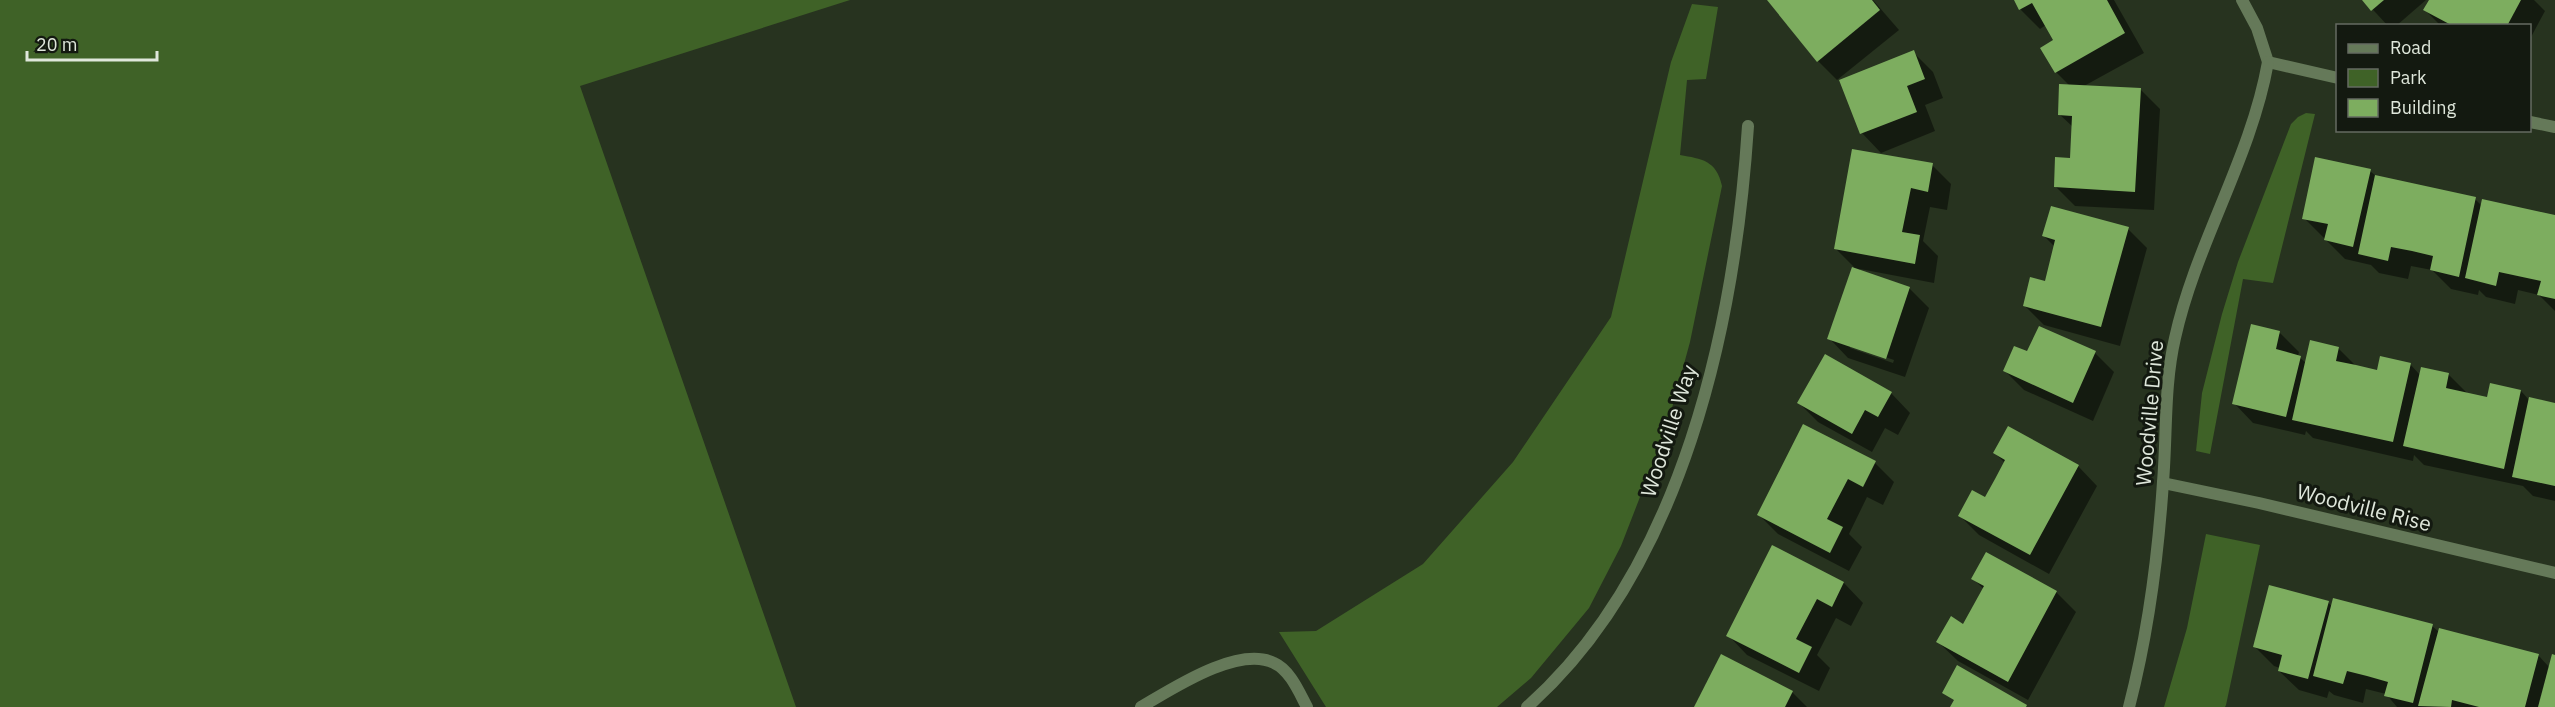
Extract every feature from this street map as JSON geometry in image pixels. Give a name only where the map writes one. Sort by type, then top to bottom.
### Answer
[{"type":"street","points":[[2242,0],[2257,28],[2268,62],[2336,78]]},
{"type":"street","name":"Woodville Drive","points":[[2129,707],[2142,657],[2149,614],[2163,483],[2166,396],[2175,338],[2194,276],[2248,134],[2268,62]]},
{"type":"street","points":[[2531,123],[2555,127]]},
{"type":"street","name":"Woodville Way","points":[[1527,707],[1581,652],[1602,625],[1655,533],[1669,497],[1691,437],[1722,320],[1744,195],[1748,126]]},
{"type":"street","name":"Woodville Rise","points":[[2163,483],[2271,505],[2555,573]]},
{"type":"street","points":[[1141,707],[1218,667],[1249,658],[1273,662],[1284,669],[1306,707]]},
{"type":"green space","points":[[0,0],[850,0],[580,86],[796,707],[0,707]]},
{"type":"green space","points":[[1692,4],[1718,7],[1706,79],[1687,80],[1680,155],[1707,162],[1716,171],[1722,186],[1690,342],[1666,430],[1621,546],[1589,608],[1531,678],[1497,707],[1326,707],[1279,632],[1316,631],[1423,564],[1513,462],[1611,317],[1671,62]]},
{"type":"green space","points":[[2306,113],[2315,114],[2273,283],[2243,279],[2210,454],[2196,451],[2202,393],[2238,262],[2291,124]]},
{"type":"green space","points":[[2206,534],[2260,545],[2226,705],[2225,707],[2164,707],[2187,628]]},
{"type":"building","points":[[1767,0],[1872,0],[1880,10],[1817,62]]},
{"type":"building","points":[[2014,0],[2107,0],[2125,33],[2055,73],[2040,48],[2053,40],[2032,3],[2019,10]]},
{"type":"building","points":[[2362,0],[2384,0],[2371,11]]},
{"type":"building","points":[[2429,0],[2521,0],[2508,24],[2449,24],[2423,10]]},
{"type":"building","points":[[1914,50],[1925,79],[1907,86],[1917,112],[1860,134],[1839,80]]},
{"type":"building","points":[[2059,84],[2141,88],[2135,192],[2054,187],[2055,157],[2070,158],[2072,116],[2058,115]]},
{"type":"building","points":[[1852,149],[1933,163],[1928,192],[1911,188],[1902,232],[1920,235],[1915,264],[1834,249]]},
{"type":"building","points":[[2315,157],[2371,169],[2353,247],[2324,240],[2328,224],[2302,219]]},
{"type":"building","points":[[2375,175],[2476,197],[2459,277],[2430,270],[2433,256],[2412,251],[2391,247],[2388,261],[2358,254]]},
{"type":"building","points":[[2482,199],[2555,215],[2555,299],[2537,295],[2541,281],[2499,272],[2496,286],[2465,278]]},
{"type":"building","points":[[2051,206],[2129,227],[2101,327],[2023,306],[2030,277],[2045,281],[2055,240],[2042,236]]},
{"type":"building","points":[[1852,267],[1910,287],[1886,359],[1827,339]]},
{"type":"building","points":[[2251,324],[2280,331],[2276,349],[2301,356],[2286,417],[2232,404]]},
{"type":"building","points":[[2039,326],[2096,351],[2073,403],[2003,371],[2014,346],[2027,351]]},
{"type":"building","points":[[2310,340],[2339,347],[2336,361],[2377,370],[2380,356],[2411,363],[2393,442],[2292,420]]},
{"type":"building","points":[[1825,354],[1892,392],[1878,417],[1865,410],[1852,434],[1797,403]]},
{"type":"building","points":[[2421,367],[2449,373],[2446,388],[2487,397],[2490,383],[2521,390],[2504,469],[2403,446]]},
{"type":"building","points":[[2529,397],[2555,403],[2555,486],[2512,477]]},
{"type":"building","points":[[1803,424],[1876,461],[1863,487],[1848,479],[1827,519],[1843,527],[1830,553],[1757,515]]},
{"type":"building","points":[[2008,426],[2079,465],[2030,555],[1958,516],[1972,490],[1985,497],[1995,479],[2005,460],[1993,453]]},
{"type":"building","points":[[1772,545],[1844,582],[1832,607],[1817,599],[1796,639],[1812,647],[1799,673],[1726,636]]},
{"type":"building","points":[[1986,552],[2057,591],[2008,682],[1936,642],[1951,616],[1963,624],[1984,586],[1971,579]]},
{"type":"building","points":[[2269,585],[2329,601],[2308,679],[2278,671],[2282,655],[2253,647]]},
{"type":"building","points":[[2333,598],[2433,624],[2413,703],[2384,696],[2388,682],[2367,676],[2347,671],[2343,684],[2313,676]]},
{"type":"building","points":[[2439,628],[2539,654],[2525,707],[2479,707],[2452,700],[2451,707],[2418,706]]},
{"type":"building","points":[[1721,654],[1793,691],[1785,707],[1694,707]]},
{"type":"building","points":[[2552,654],[2555,655],[2555,707],[2538,707]]},
{"type":"building","points":[[1957,665],[2027,705],[2026,707],[1950,707],[1954,700],[1942,693]]}]
